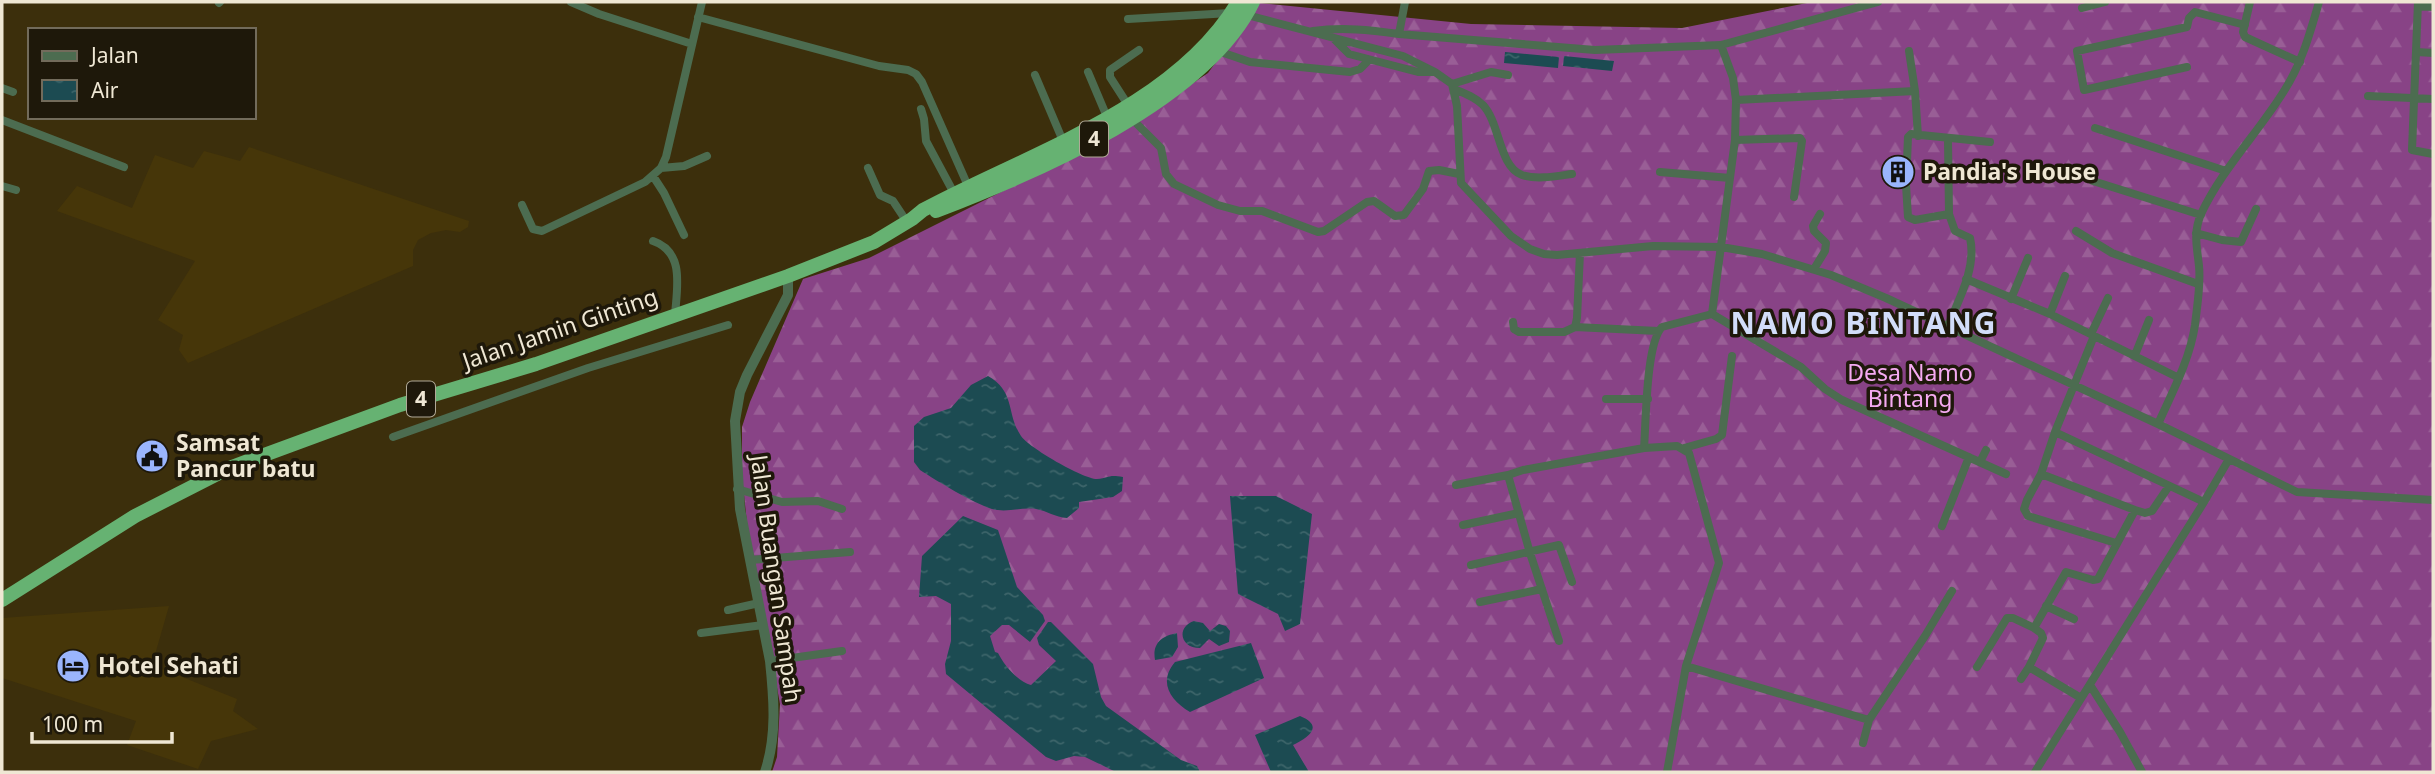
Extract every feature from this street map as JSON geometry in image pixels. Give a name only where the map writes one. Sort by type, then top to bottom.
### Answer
[{"type":"highway","name":"Jalan Jamin Ginting","points":[[2,600],[135,516],[229,468],[400,405],[536,364],[788,276],[874,242],[956,198],[983,194],[1070,151],[1131,111],[1180,86],[1218,51],[1242,8]]},
{"type":"highway","name":"Jalan Jamin Ginting","points":[[956,198],[968,186],[1107,117],[1131,111],[1191,59],[1242,8]]},
{"type":"street","points":[[571,2],[599,14],[692,44]]},
{"type":"street","points":[[522,205],[533,229],[542,231],[640,185],[661,168],[666,157],[702,2]]},
{"type":"street","points":[[1399,34],[1405,2]]},
{"type":"street","points":[[1310,31],[1336,28],[1595,50],[1721,45],[1878,2]]},
{"type":"street","points":[[2082,8],[2105,2]]},
{"type":"street","points":[[2250,2],[2243,32],[2245,37],[2300,62]]},
{"type":"street","points":[[2158,424],[2179,378],[2194,328],[2199,284],[2196,233],[2201,215],[2226,171],[2283,93],[2300,62],[2319,2]]},
{"type":"street","points":[[2433,7],[2418,4],[2412,150],[2433,154]]},
{"type":"street","points":[[1128,19],[1242,8],[1333,38],[1403,56],[1435,72],[1485,107],[1494,123],[1507,162],[1517,173],[1536,177],[1572,174]]},
{"type":"street","points":[[2187,67],[2084,90],[2077,51],[2187,27],[2189,18],[2195,12],[2245,25]]},
{"type":"street","points":[[698,17],[879,66],[912,72],[922,82],[968,186]]},
{"type":"street","points":[[1333,38],[1349,54],[1418,72],[1435,72]]},
{"type":"street","points":[[1712,314],[1735,140],[1736,100],[1733,78],[1721,45]]},
{"type":"street","points":[[1139,50],[1110,70],[1110,77],[1138,124],[1161,148],[1167,174],[1174,184],[1218,205],[1240,211],[1262,211],[1313,231],[1324,231],[1361,205],[1374,201],[1395,216],[1404,215],[1423,189],[1429,171],[1459,174]]},
{"type":"street","points":[[1218,51],[1250,62],[1350,72],[1360,69],[1369,60]]},
{"type":"street","points":[[1909,51],[1918,136]]},
{"type":"street","points":[[2417,52],[2433,53]]},
{"type":"street","points":[[1088,72],[1107,117]]},
{"type":"street","points":[[1453,87],[1491,72],[1508,75]]},
{"type":"street","points":[[1035,75],[1063,141]]},
{"type":"street","points":[[1453,87],[1458,116],[1461,183],[1517,240],[1530,249],[1544,254],[1653,246],[1720,247],[1762,254],[1814,269],[1886,298],[2158,424],[2297,492],[2433,500]]},
{"type":"street","points":[[2,88],[13,92]]},
{"type":"street","points":[[1736,100],[1915,91]]},
{"type":"street","points":[[2368,96],[2433,99]]},
{"type":"street","points":[[921,109],[926,141],[956,198]]},
{"type":"street","points":[[2,120],[124,167]]},
{"type":"street","points":[[2095,128],[2226,171]]},
{"type":"street","points":[[1949,214],[1915,219],[1908,217],[1908,137],[1911,134],[1948,140],[1990,142]]},
{"type":"street","points":[[1735,140],[1800,138],[1802,141],[1794,197]]},
{"type":"street","points":[[1947,328],[1971,260],[1971,240],[1955,231],[1949,214],[1948,140]]},
{"type":"street","points":[[661,168],[684,166],[707,156]]},
{"type":"street","points":[[868,168],[880,195],[885,200],[893,201],[909,221]]},
{"type":"street","points":[[1660,172],[1730,178]]},
{"type":"street","points":[[653,176],[664,192],[684,234]]},
{"type":"street","points":[[2093,181],[2201,215]]},
{"type":"street","points":[[2,186],[16,190]]},
{"type":"street","points":[[2196,233],[2241,242],[2256,209]]},
{"type":"street","points":[[1814,269],[1825,251],[1826,243],[1814,232],[1813,226],[1820,214]]},
{"type":"street","points":[[2076,231],[2112,253],[2199,284]]},
{"type":"street","points":[[653,241],[664,245],[674,258],[677,273],[675,315]]},
{"type":"street","points":[[1575,327],[1580,253]]},
{"type":"street","points":[[2011,299],[2028,258]]},
{"type":"street","name":"Jalan Buangan Sampah","points":[[765,772],[775,722],[770,662],[737,489],[735,421],[740,392],[788,296],[788,276]]},
{"type":"street","points":[[2050,314],[2065,276]]},
{"type":"street","points":[[1966,279],[2050,314],[2179,378]]},
{"type":"street","points":[[2108,298],[2054,432],[2041,474],[2025,505],[2026,515],[2116,543]]},
{"type":"street","points":[[1513,322],[1514,329],[1519,332],[1564,332],[1575,327],[1658,331],[1669,324],[1712,314],[1801,367],[1833,395],[2006,474]]},
{"type":"street","points":[[2134,355],[2149,320]]},
{"type":"street","points":[[393,436],[588,368],[728,325]]},
{"type":"street","points":[[1644,448],[1658,331]]},
{"type":"street","points":[[580,348],[588,368]]},
{"type":"street","points":[[1684,448],[1722,435],[1732,356]]},
{"type":"street","points":[[1606,399],[1648,399]]},
{"type":"street","points":[[2054,432],[2204,502]]},
{"type":"street","points":[[1455,485],[1644,448],[1677,446],[1689,453],[1719,563],[1686,667],[1667,772]]},
{"type":"street","points":[[1980,462],[1986,450]]},
{"type":"street","points":[[1942,526],[1969,457]]},
{"type":"street","points":[[2035,772],[2229,458]]},
{"type":"street","points":[[1508,474],[1559,641]]},
{"type":"street","points":[[2041,474],[2145,513],[2152,511],[2169,485]]},
{"type":"street","points":[[737,489],[782,502],[818,501],[842,509]]},
{"type":"street","points":[[2034,628],[2067,571],[2097,579],[2135,510]]},
{"type":"street","points":[[1463,525],[1519,513]]},
{"type":"street","points":[[1471,565],[1560,545],[1572,582]]},
{"type":"street","points":[[750,560],[850,552]]},
{"type":"street","points":[[1480,603],[1542,589]]},
{"type":"street","points":[[1863,743],[1869,720],[1952,591]]},
{"type":"street","points":[[729,610],[759,603]]},
{"type":"street","points":[[2046,606],[2074,619]]},
{"type":"street","points":[[1977,667],[2007,618],[2011,618],[2034,628],[2043,638],[2021,679]]},
{"type":"street","points":[[701,633],[763,625]]},
{"type":"street","points":[[770,662],[842,651]]},
{"type":"street","points":[[1686,667],[1869,720]]},
{"type":"street","points":[[2029,667],[2081,698]]},
{"type":"street","points":[[2090,685],[2142,772]]},
{"type":"shaded area","points":[[249,147],[469,221],[468,227],[460,232],[446,230],[431,233],[418,240],[413,250],[413,266],[188,363],[179,350],[183,335],[158,320],[195,261],[57,211],[77,186],[132,208],[155,155],[193,168],[204,151],[240,161]]},
{"type":"shaded area","name":"Hotel Sehati","points":[[169,606],[152,665],[237,699],[233,711],[258,729],[211,741],[198,769],[127,745],[136,721],[2,678],[2,618]]},
{"type":"green space","name":"Desa Namo Bintang","points":[[1250,2],[1471,24],[1682,28],[1812,2],[2433,2],[2433,772],[772,772],[777,757],[780,704],[747,523],[742,476],[742,427],[750,402],[803,279],[869,258],[1117,134],[1208,73],[1247,20],[1256,20]]},
{"type":"water","points":[[1505,52],[1559,57],[1558,68],[1504,63]]},
{"type":"water","points":[[1564,56],[1614,61],[1612,71],[1563,66]]},
{"type":"water","points":[[988,376],[1003,389],[1016,428],[1026,441],[1056,462],[1090,478],[1123,477],[1122,491],[1113,497],[1079,502],[1079,508],[1067,518],[1036,509],[992,509],[965,497],[920,470],[914,462],[914,426],[924,417],[951,408],[971,385]]},
{"type":"water","points":[[1230,496],[1276,496],[1312,514],[1300,624],[1285,631],[1278,614],[1238,594]]},
{"type":"water","points":[[963,516],[998,530],[1017,587],[1043,615],[1045,621],[1030,642],[1009,625],[1002,625],[990,636],[995,652],[1012,672],[1031,685],[1056,661],[1039,645],[1037,638],[1048,622],[1051,622],[1093,664],[1101,697],[1106,706],[1181,760],[1197,766],[1200,772],[1116,772],[1085,757],[1074,756],[1056,761],[1046,757],[946,674],[945,664],[951,641],[951,604],[936,596],[919,597],[922,556]]},
{"type":"water","points":[[1194,621],[1203,623],[1210,631],[1219,624],[1226,626],[1230,631],[1229,642],[1219,646],[1209,639],[1200,648],[1188,645],[1183,632],[1188,624]]},
{"type":"water","points":[[1177,633],[1178,647],[1172,657],[1155,660],[1155,649],[1159,641]]},
{"type":"water","points":[[1251,643],[1264,678],[1190,712],[1172,696],[1167,677],[1175,662]]},
{"type":"water","points":[[1300,716],[1312,724],[1313,728],[1304,739],[1293,745],[1309,772],[1271,772],[1255,735]]},
{"type":"place","name":"Pandia's House","points":[[1898,172]]},
{"type":"place","name":"Samsat Pancur batu","points":[[152,456]]},
{"type":"place","name":"Hotel Sehati","points":[[73,666]]},
{"type":"district","name":"NAMO BINTANG","points":[[1864,324]]}]
